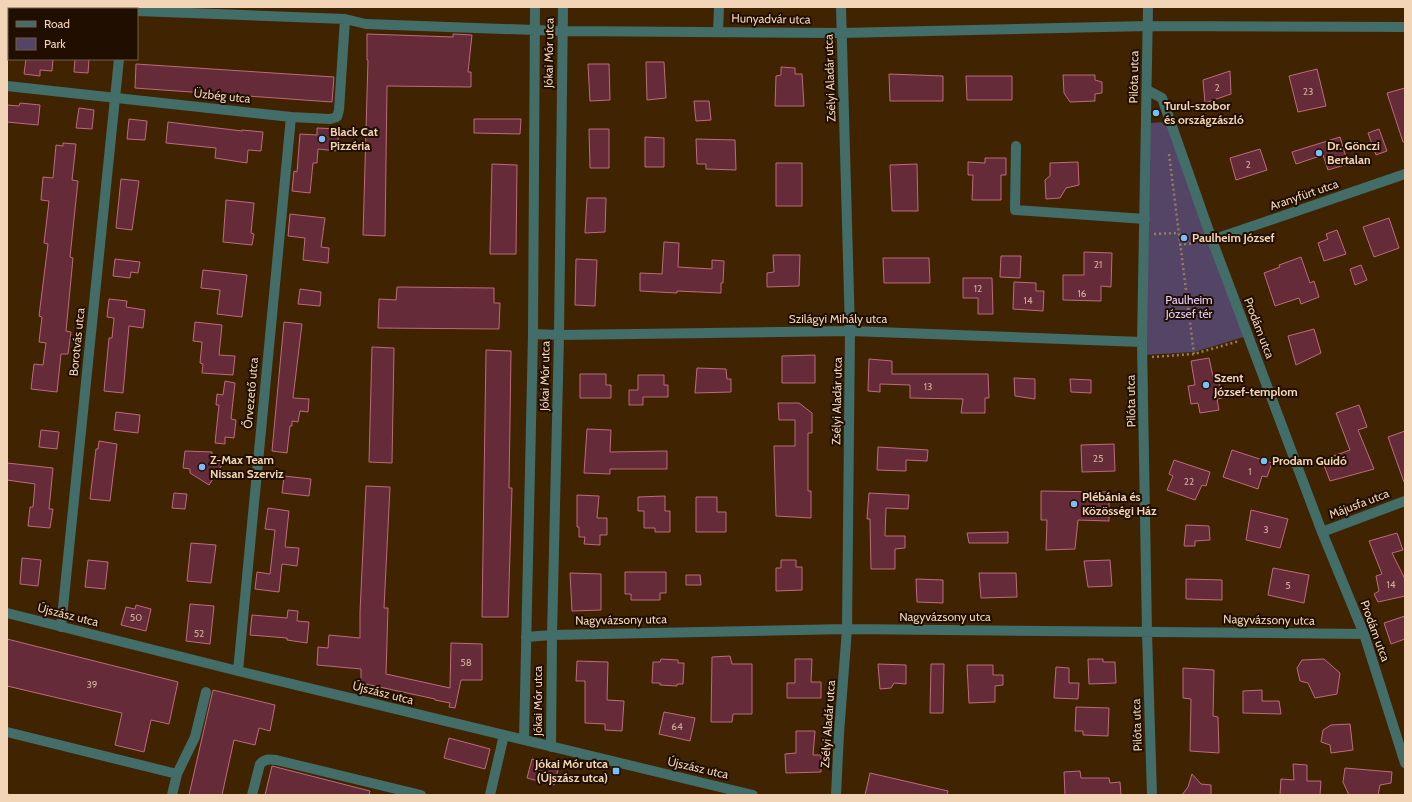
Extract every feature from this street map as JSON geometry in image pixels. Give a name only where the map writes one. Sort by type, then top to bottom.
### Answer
[{"type":"street","name":"Jókai Mór utca","points":[[524,740],[533,334],[535,7]]},
{"type":"street","name":"Jókai Mór utca","points":[[551,746],[559,335],[563,7]]},
{"type":"street","points":[[718,32],[719,7]]},
{"type":"street","name":"Zsélyi Aladár utca","points":[[836,795],[847,629],[850,331],[841,7]]},
{"type":"street","name":"Pilóta utca","points":[[1148,7],[1142,342],[1147,632],[1152,795]]},
{"type":"street","name":"Hunyadvár utca","points":[[138,11],[346,19],[366,24],[562,31],[841,33],[1148,26],[1405,27]]},
{"type":"street","name":"Üzbég utca","points":[[7,86],[290,117],[330,119],[337,116],[339,110],[346,19]]},
{"type":"street","name":"Borotvás utca","points":[[61,627],[119,60]]},
{"type":"street","name":"Prodám utca","points":[[1147,90],[1162,98],[1212,240],[1322,532],[1364,634],[1405,763]]},
{"type":"street","name":"Őrvezető utca","points":[[238,671],[290,117]]},
{"type":"street","points":[[1016,146],[1014,210],[1145,219]]},
{"type":"street","name":"Aranyfürt utca","points":[[1212,240],[1405,174]]},
{"type":"street","name":"Szilágyi Mihály utca","points":[[533,334],[559,335],[850,331],[1142,342]]},
{"type":"street","name":"Májusfa utca","points":[[1322,532],[1405,501]]},
{"type":"street","name":"Újszász utca","points":[[7,613],[238,671],[551,746],[728,792],[753,795]]},
{"type":"street","name":"Nagyvázsony utca","points":[[526,637],[552,635],[847,629],[1364,634]]},
{"type":"street","points":[[172,795],[177,774],[195,737],[206,692]]},
{"type":"street","points":[[7,732],[177,774]]},
{"type":"street","points":[[490,795],[504,735]]},
{"type":"street","points":[[252,795],[260,764],[264,760],[269,759],[421,795]]},
{"type":"path","points":[[1168,151],[1194,354]]},
{"type":"path","points":[[1145,234],[1178,234]]},
{"type":"path","points":[[1179,245],[1212,240]]},
{"type":"path","points":[[1143,357],[1194,354],[1249,337]]},
{"type":"green space","name":"Paulheim József tér","points":[[1167,122],[1247,336],[1194,352],[1144,355],[1150,123]]},
{"type":"building","points":[[367,34],[453,37],[453,34],[472,35],[468,72],[471,72],[471,87],[387,86],[385,236],[363,235],[368,60]]},
{"type":"building","points":[[26,60],[53,60],[52,71],[40,70],[40,76],[24,74]]},
{"type":"building","points":[[75,60],[89,60],[88,73],[74,72]]},
{"type":"building","points":[[646,62],[664,62],[666,98],[647,100]]},
{"type":"building","points":[[136,64],[334,77],[332,102],[135,88]]},
{"type":"building","points":[[588,64],[609,64],[610,100],[590,101]]},
{"type":"building","points":[[781,67],[795,68],[795,74],[802,74],[804,106],[775,106],[776,76],[781,75]]},
{"type":"building","points":[[1317,69],[1326,106],[1298,112],[1289,76]]},
{"type":"building","points":[[1230,71],[1231,94],[1205,103],[1203,80]]},
{"type":"building","points":[[889,74],[943,76],[943,101],[890,101]]},
{"type":"building","points":[[1063,75],[1095,75],[1095,80],[1102,82],[1102,93],[1095,94],[1095,101],[1070,102],[1064,93]]},
{"type":"building","points":[[966,76],[1012,76],[1012,100],[967,100]]},
{"type":"building","points":[[1405,88],[1405,142],[1403,142],[1387,93]]},
{"type":"building","points":[[694,101],[709,101],[711,120],[696,121]]},
{"type":"building","points":[[20,103],[40,105],[38,125],[7,122],[7,105],[19,106]]},
{"type":"building","points":[[79,108],[94,110],[92,129],[76,128]]},
{"type":"building","points":[[129,119],[147,121],[145,140],[127,139]]},
{"type":"building","points":[[474,119],[521,119],[520,134],[474,133]]},
{"type":"building","points":[[168,122],[242,131],[263,132],[261,151],[248,150],[247,163],[215,158],[216,148],[166,143]]},
{"type":"building","points":[[317,128],[339,129],[337,151],[318,149],[317,163],[313,163],[310,193],[292,191],[294,171],[297,172],[300,134],[317,135]]},
{"type":"building","points":[[589,129],[609,129],[609,168],[590,168]]},
{"type":"building","points":[[1379,129],[1387,151],[1376,155],[1368,133]]},
{"type":"building","points":[[645,137],[664,138],[664,167],[645,167]]},
{"type":"building","name":"Dr. Gönczi Bertalan","points":[[1340,137],[1348,164],[1328,170],[1323,155],[1296,164],[1292,152]]},
{"type":"building","points":[[696,139],[735,140],[736,170],[706,169],[706,164],[697,164]]},
{"type":"building","points":[[63,143],[76,144],[72,180],[78,181],[70,257],[73,258],[66,331],[71,332],[68,354],[61,354],[57,392],[31,389],[34,364],[43,365],[46,343],[39,342],[42,317],[39,316],[48,244],[44,243],[49,201],[41,200],[43,177],[53,178],[56,145],[63,146]]},
{"type":"building","points":[[1260,149],[1267,170],[1236,180],[1230,158]]},
{"type":"building","points":[[985,158],[1006,158],[1006,175],[1001,175],[1001,200],[972,200],[973,175],[968,175],[968,162],[985,163]]},
{"type":"building","points":[[1078,162],[1079,185],[1066,188],[1060,198],[1046,199],[1045,180],[1050,176],[1050,163]]},
{"type":"building","points":[[776,163],[802,163],[802,206],[776,206]]},
{"type":"building","points":[[492,164],[517,165],[516,254],[490,254]]},
{"type":"building","points":[[917,164],[918,211],[892,211],[890,165]]},
{"type":"building","points":[[121,179],[139,181],[132,230],[116,228]]},
{"type":"building","points":[[587,198],[606,198],[605,232],[585,233]]},
{"type":"building","points":[[226,200],[254,203],[251,233],[254,234],[252,245],[223,242]]},
{"type":"building","points":[[290,214],[325,218],[321,247],[329,248],[328,263],[303,260],[305,238],[288,236]]},
{"type":"building","points":[[1389,218],[1399,248],[1374,257],[1363,227]]},
{"type":"building","points":[[1337,230],[1346,254],[1324,261],[1318,243],[1328,239],[1326,234]]},
{"type":"building","points":[[664,242],[679,243],[678,267],[712,269],[712,260],[724,261],[721,293],[640,291],[640,273],[662,274]]},
{"type":"building","points":[[1084,252],[1112,253],[1111,287],[1101,286],[1101,301],[1063,300],[1063,275],[1084,275]]},
{"type":"building","points":[[773,255],[800,255],[799,286],[767,287],[767,273],[774,272]]},
{"type":"building","points":[[1001,256],[1021,256],[1020,278],[1000,277]]},
{"type":"building","points":[[1301,257],[1310,283],[1314,281],[1319,297],[1301,304],[1299,298],[1275,306],[1264,273],[1280,267],[1279,265]]},
{"type":"building","points":[[883,258],[929,258],[930,283],[884,283]]},
{"type":"building","points":[[115,259],[140,262],[138,273],[131,272],[130,278],[113,276]]},
{"type":"building","points":[[576,259],[597,260],[595,306],[575,305]]},
{"type":"building","points":[[1361,265],[1367,280],[1355,285],[1350,269]]},
{"type":"building","points":[[203,270],[247,275],[242,317],[217,314],[220,290],[201,288]]},
{"type":"building","points":[[963,278],[992,278],[993,314],[978,314],[978,298],[963,298]]},
{"type":"building","points":[[1014,282],[1036,283],[1036,291],[1044,291],[1043,311],[1013,309]]},
{"type":"building","points":[[397,287],[494,288],[494,303],[500,303],[499,329],[378,328],[379,299],[396,300]]},
{"type":"building","points":[[300,289],[321,292],[320,306],[298,304]]},
{"type":"building","points":[[109,299],[127,301],[126,307],[145,310],[143,328],[129,326],[123,393],[104,391],[109,338],[112,338],[114,318],[107,317]]},
{"type":"building","points":[[195,322],[222,325],[219,355],[235,356],[233,375],[202,373],[203,364],[200,363],[202,342],[193,341]]},
{"type":"building","points":[[284,322],[302,324],[293,398],[309,399],[308,412],[300,411],[298,422],[292,421],[292,426],[290,426],[287,453],[272,451]]},
{"type":"building","points":[[1314,329],[1321,353],[1296,365],[1288,336]]},
{"type":"building","points":[[372,347],[394,348],[392,463],[369,462]]},
{"type":"building","points":[[486,350],[511,351],[509,488],[512,488],[508,617],[482,617]]},
{"type":"building","points":[[815,355],[815,383],[782,383],[782,356]]},
{"type":"building","name":"Szent József-templom","points":[[1209,358],[1214,381],[1219,380],[1222,398],[1217,399],[1219,410],[1200,413],[1198,403],[1191,404],[1188,386],[1195,385],[1191,361]]},
{"type":"building","points":[[869,359],[892,361],[892,374],[988,374],[989,398],[985,398],[985,413],[961,413],[963,399],[910,398],[910,385],[880,384],[880,392],[868,391]]},
{"type":"building","points":[[697,368],[726,369],[727,379],[731,379],[731,392],[695,393]]},
{"type":"building","points":[[580,374],[606,374],[606,385],[611,385],[611,398],[580,398]]},
{"type":"building","points":[[638,375],[664,375],[664,385],[668,385],[668,397],[643,397],[643,405],[629,405],[629,390],[638,390]]},
{"type":"building","points":[[1014,378],[1035,379],[1035,399],[1015,396]]},
{"type":"building","points":[[1070,379],[1091,380],[1091,393],[1071,392]]},
{"type":"building","points":[[225,381],[235,383],[231,419],[236,420],[234,438],[225,437],[225,444],[215,443],[219,405],[216,405],[217,394],[223,395]]},
{"type":"building","points":[[778,403],[799,403],[812,413],[812,433],[808,433],[808,491],[811,491],[811,518],[776,516],[774,446],[795,446],[795,420],[779,420]]},
{"type":"building","points":[[1359,405],[1367,427],[1358,430],[1374,469],[1330,481],[1322,460],[1350,450],[1336,413]]},
{"type":"building","points":[[116,412],[140,415],[138,433],[114,430]]},
{"type":"building","points":[[587,429],[611,430],[610,452],[667,451],[667,469],[610,469],[610,474],[584,473]]},
{"type":"building","points":[[41,430],[59,432],[57,449],[39,447]]},
{"type":"building","points":[[1405,431],[1405,482],[1404,482],[1388,437]]},
{"type":"building","points":[[99,441],[117,444],[110,501],[90,499],[96,449],[98,449]]},
{"type":"building","points":[[1114,444],[1115,471],[1082,472],[1081,445]]},
{"type":"building","points":[[878,447],[928,450],[927,461],[906,460],[906,471],[877,470]]},
{"type":"building","points":[[1232,450],[1272,463],[1267,477],[1262,476],[1258,489],[1223,477]]},
{"type":"building","name":"Z-Max Team Nissan Szerviz","points":[[185,451],[212,452],[212,459],[222,465],[209,485],[190,473],[190,469],[183,468]]},
{"type":"building","points":[[1174,460],[1210,472],[1206,486],[1202,485],[1195,500],[1167,490],[1173,476],[1169,474]]},
{"type":"building","points":[[7,463],[53,468],[49,509],[53,509],[50,528],[28,526],[30,507],[33,507],[35,484],[7,480]]},
{"type":"building","points":[[284,476],[311,479],[309,496],[282,493]]},
{"type":"building","points":[[366,486],[390,487],[384,608],[388,608],[386,674],[450,688],[451,643],[482,644],[482,680],[461,680],[455,708],[449,707],[450,703],[435,699],[361,683],[361,669],[317,665],[318,647],[328,648],[329,635],[360,638]]},
{"type":"building","name":"Plébánia és Közösségi Ház","points":[[1041,491],[1109,492],[1109,521],[1078,520],[1075,549],[1046,550],[1047,520],[1041,520]]},
{"type":"building","points":[[174,493],[187,494],[185,509],[172,508]]},
{"type":"building","points":[[869,493],[909,495],[908,509],[886,508],[885,536],[905,536],[905,548],[895,549],[895,569],[871,569],[870,519],[867,519]]},
{"type":"building","points":[[577,495],[599,496],[597,518],[607,518],[607,535],[600,535],[600,545],[584,544],[585,537],[579,537],[579,527],[577,527]]},
{"type":"building","points":[[665,496],[665,511],[670,511],[670,532],[655,532],[655,528],[644,528],[644,511],[638,511],[638,497]]},
{"type":"building","points":[[696,497],[717,497],[717,512],[726,512],[726,532],[696,532]]},
{"type":"building","points":[[268,508],[289,511],[285,547],[299,548],[297,566],[282,564],[279,592],[255,589],[257,572],[270,574],[275,530],[265,529]]},
{"type":"building","points":[[1251,510],[1288,519],[1280,548],[1246,540]]},
{"type":"building","points":[[1186,525],[1209,526],[1210,540],[1195,541],[1195,546],[1184,546]]},
{"type":"building","points":[[1008,532],[1008,543],[969,543],[967,533]]},
{"type":"building","points":[[1397,533],[1403,550],[1392,553],[1405,579],[1405,596],[1378,602],[1374,594],[1379,591],[1376,576],[1382,574],[1369,541]]},
{"type":"building","points":[[191,543],[216,545],[211,583],[187,581]]},
{"type":"building","points":[[22,558],[41,560],[38,586],[20,584]]},
{"type":"building","points":[[88,560],[108,562],[105,589],[85,587]]},
{"type":"building","points":[[781,560],[796,560],[796,567],[802,567],[802,590],[776,591],[776,568],[781,568]]},
{"type":"building","points":[[1110,560],[1112,586],[1088,587],[1084,561]]},
{"type":"building","points":[[1273,568],[1309,575],[1304,603],[1268,595]]},
{"type":"building","points":[[625,572],[666,572],[666,593],[660,593],[660,600],[631,600],[631,594],[625,594]]},
{"type":"building","points":[[570,573],[601,574],[601,610],[572,611]]},
{"type":"building","points":[[979,573],[1016,573],[1017,597],[981,598]]},
{"type":"building","points":[[686,575],[700,575],[701,585],[686,585]]},
{"type":"building","points":[[916,579],[943,580],[943,603],[917,602]]},
{"type":"building","points":[[1186,579],[1222,580],[1222,600],[1186,599]]},
{"type":"building","points":[[190,604],[214,606],[210,644],[186,641]]},
{"type":"building","points":[[136,605],[151,609],[146,631],[121,625],[126,607],[135,609]]},
{"type":"building","points":[[288,610],[298,611],[297,621],[309,622],[307,643],[287,640],[287,638],[250,635],[252,615],[287,618]]},
{"type":"building","points":[[1405,616],[1405,639],[1391,644],[1384,623]]},
{"type":"building","points":[[7,639],[178,682],[169,724],[151,720],[144,752],[115,745],[122,713],[7,686]]},
{"type":"building","points":[[730,656],[732,664],[752,664],[752,714],[733,714],[732,722],[711,722],[712,657]]},
{"type":"building","points":[[661,659],[678,660],[678,663],[684,663],[683,684],[677,684],[677,686],[652,683],[653,662],[660,662]]},
{"type":"building","points":[[795,659],[812,659],[811,682],[821,682],[821,698],[787,698],[787,683],[795,683]]},
{"type":"building","points":[[1088,659],[1103,659],[1103,662],[1115,662],[1116,683],[1089,684]]},
{"type":"building","points":[[1324,659],[1340,673],[1337,694],[1315,698],[1308,683],[1300,681],[1297,668],[1302,660]]},
{"type":"building","points":[[577,661],[608,662],[607,700],[624,701],[622,731],[605,730],[605,724],[585,723],[585,681],[576,681]]},
{"type":"building","points":[[878,664],[906,665],[906,684],[894,683],[891,688],[880,689]]},
{"type":"building","points":[[931,664],[944,664],[943,713],[930,713]]},
{"type":"building","points":[[967,665],[993,665],[993,675],[1003,675],[1003,685],[995,686],[995,702],[969,703]]},
{"type":"building","points":[[1056,667],[1069,668],[1069,683],[1079,683],[1078,699],[1054,698]]},
{"type":"building","points":[[1183,668],[1214,670],[1213,716],[1218,717],[1219,753],[1190,751],[1191,699],[1183,698]]},
{"type":"building","points":[[213,690],[275,705],[270,731],[259,728],[255,745],[234,740],[222,795],[189,795]]},
{"type":"building","points":[[1262,690],[1262,701],[1279,701],[1281,714],[1243,713],[1243,691]]},
{"type":"building","points":[[1076,707],[1109,708],[1108,736],[1083,735],[1083,731],[1075,731]]},
{"type":"building","points":[[664,712],[695,718],[690,741],[659,734]]},
{"type":"building","points":[[1350,724],[1353,750],[1331,753],[1330,745],[1321,742],[1323,730],[1331,725]]},
{"type":"building","points":[[796,731],[815,731],[813,755],[821,755],[821,772],[786,773],[785,754],[796,753]]},
{"type":"building","points":[[449,738],[490,749],[485,769],[444,758]]},
{"type":"building","points":[[532,759],[559,766],[554,785],[527,778]]},
{"type":"building","points":[[1293,764],[1307,765],[1307,781],[1321,781],[1320,795],[1280,795],[1281,779],[1294,780]]},
{"type":"building","points":[[272,766],[370,791],[369,795],[265,795]]},
{"type":"building","points":[[1345,768],[1392,772],[1391,783],[1380,785],[1378,795],[1349,795],[1343,782]]},
{"type":"building","points":[[1080,771],[1081,778],[1109,778],[1110,783],[1120,782],[1121,795],[1065,795],[1064,772]]},
{"type":"building","points":[[870,773],[948,791],[947,795],[865,795]]},
{"type":"building","points":[[1192,774],[1201,784],[1211,785],[1211,795],[1182,795],[1188,787]]},
{"type":"place","name":"Turul-szobor és országzászló","points":[[1156,113]]},
{"type":"place","name":"Black Cat Pizzéria","points":[[322,139]]},
{"type":"place","name":"Dr. Gönczi Bertalan","points":[[1319,153]]},
{"type":"place","name":"Paulheim József","points":[[1184,238]]},
{"type":"place","name":"Szent József-templom","points":[[1206,385]]},
{"type":"place","name":"Prodam Guidó","points":[[1264,461]]},
{"type":"place","name":"Z-Max Team Nissan Szerviz","points":[[202,467]]},
{"type":"place","name":"Plébánia és Közösségi Ház","points":[[1074,504]]},
{"type":"place","name":"Jókai Mór utca (Újszász utca)","points":[[616,771]]}]
